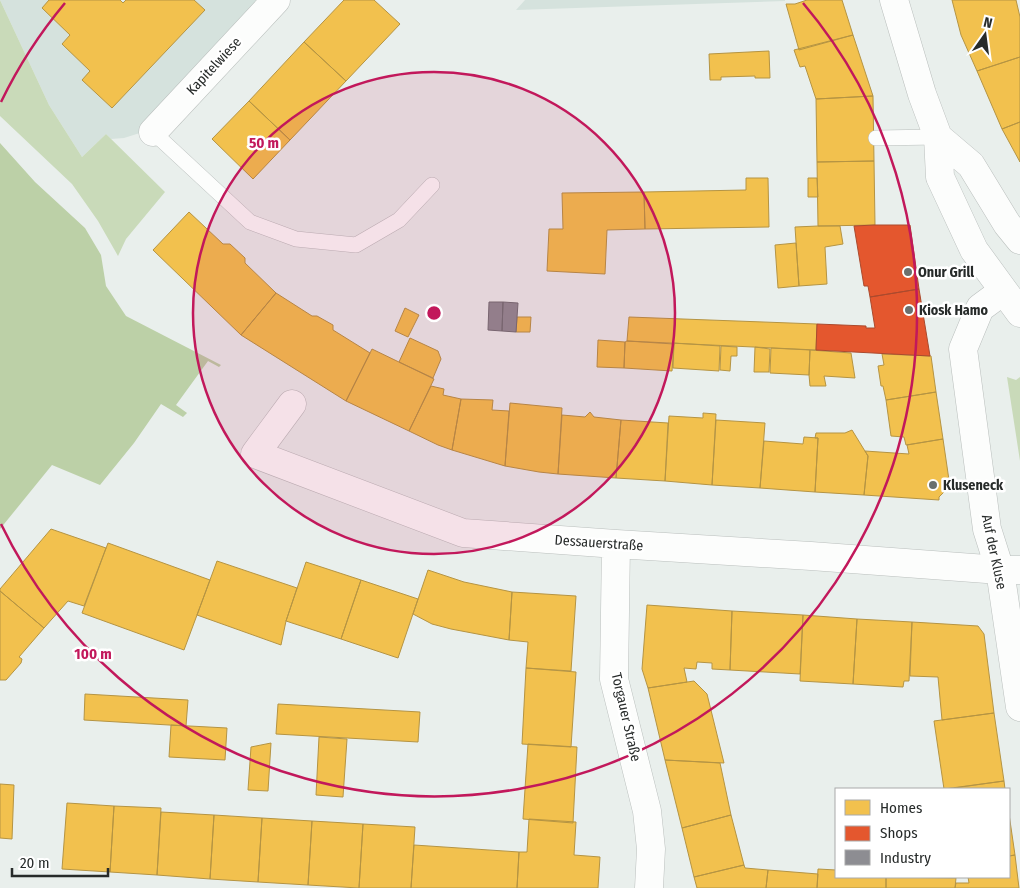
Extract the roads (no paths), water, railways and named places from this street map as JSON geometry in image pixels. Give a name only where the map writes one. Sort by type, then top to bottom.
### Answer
[{"type":"street","name":"Kapitelwiese","points":[[153,132],[276,0]]},
{"type":"street","points":[[894,0],[917,77],[938,137],[940,177],[974,250],[1011,293],[1020,313]]},
{"type":"street","points":[[938,137],[972,165],[1007,224],[1020,240]]},
{"type":"street","name":"Auf der Kluse","points":[[1011,293],[980,308],[963,349],[987,529],[1010,570],[1020,708]]},
{"type":"street","name":"Dessauerstraße","points":[[292,404],[254,454],[463,533],[1010,570]]},
{"type":"street","name":"Torgauer Straße","points":[[616,544],[614,679],[647,811],[651,849],[649,888]]},
{"type":"lane","points":[[153,132],[250,222],[296,239],[356,245],[399,220],[432,185]]},
{"type":"lane","points":[[876,138],[938,137]]},
{"type":"place","name":"Onur Grill","points":[[908,272]]},
{"type":"place","name":"Kiosk Hamo","points":[[909,310]]},
{"type":"place","name":"Kluseneck","points":[[933,485]]}]
